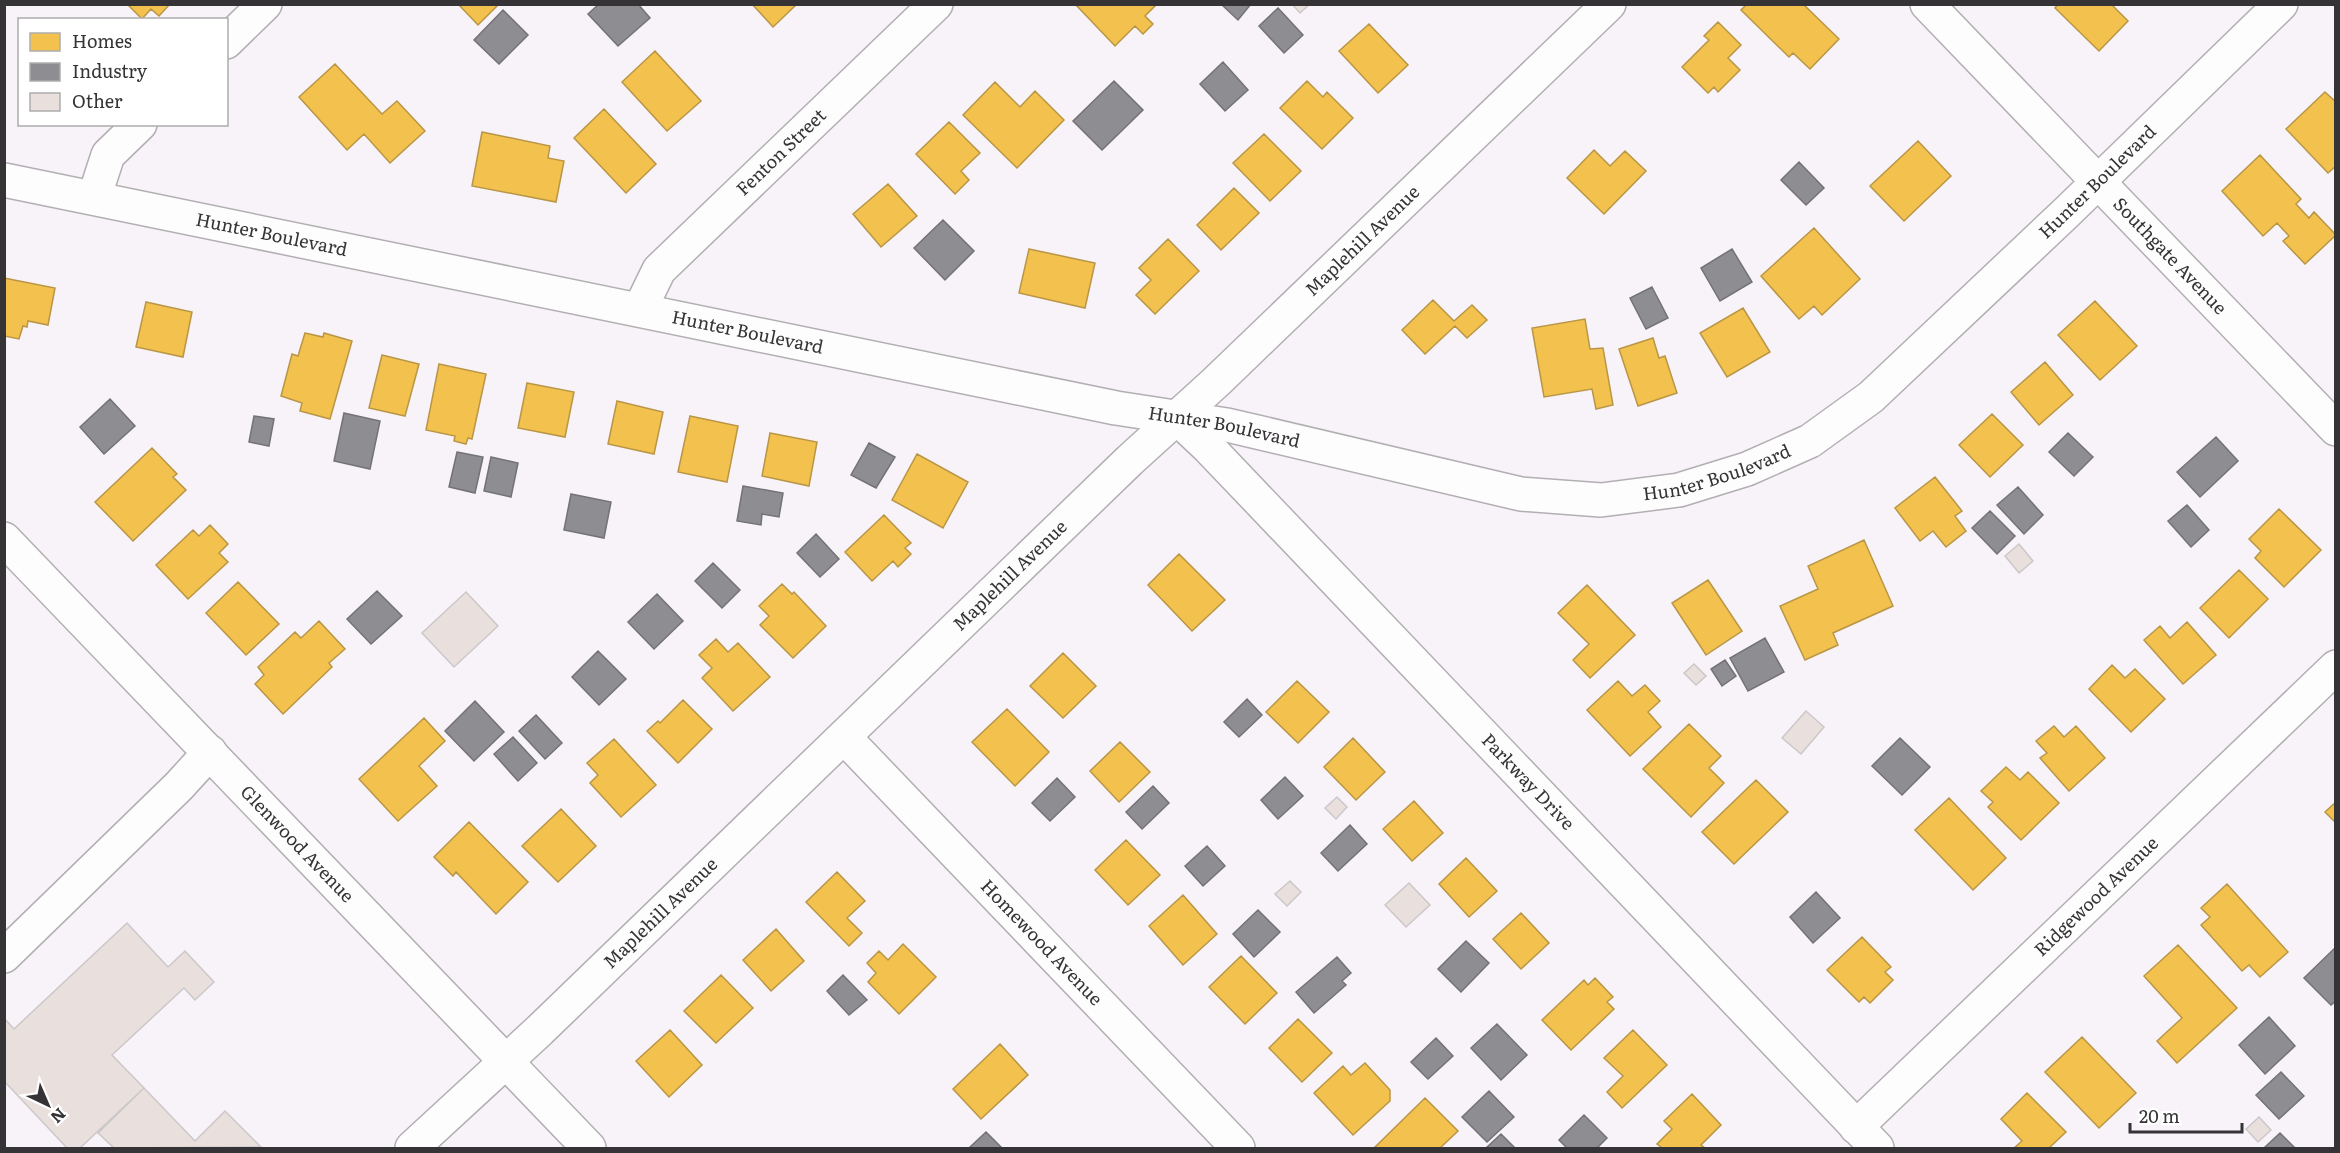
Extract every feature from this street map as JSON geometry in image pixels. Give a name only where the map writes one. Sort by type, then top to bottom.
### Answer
[{"type":"street","points":[[228,40],[266,4]]},
{"type":"street","name":"Fenton Street","points":[[640,309],[659,270],[936,4]]},
{"type":"street","name":"Maplehill Avenue","points":[[412,1149],[1609,4]]},
{"type":"street","name":"Southgate Avenue","points":[[1927,4],[2336,429]]},
{"type":"street","name":"Hunter Boulevard","points":[[4,180],[1116,408],[1227,425],[1521,494],[1601,500],[1680,489],[1747,469],[1810,441],[1871,397],[2281,4]]},
{"type":"street","points":[[94,198],[108,155],[138,126]]},
{"type":"street","name":"Parkway Drive","points":[[1176,417],[1208,447],[1867,1138]]},
{"type":"street","name":"Glenwood Avenue","points":[[4,539],[589,1149]]},
{"type":"street","name":"Ridgewood Avenue","points":[[1867,1138],[2336,667]]},
{"type":"street","name":"Homewood Avenue","points":[[844,737],[1238,1149]]},
{"type":"street","points":[[4,956],[179,786],[210,752]]},
{"type":"building: Homes","points":[[127,4],[170,4],[159,16],[151,9],[141,18]]},
{"type":"building: Homes","points":[[458,4],[499,4],[478,25]]},
{"type":"building: Homes","points":[[752,4],[797,4],[773,27]]},
{"type":"building: Homes","points":[[1075,4],[1157,4],[1145,16],[1153,24],[1143,34],[1135,26],[1115,46]]},
{"type":"building: Homes","points":[[1747,4],[1803,4],[1839,39],[1810,69],[1793,53],[1789,57],[1741,10]]},
{"type":"building: Homes","points":[[2058,4],[2111,4],[2128,21],[2099,51],[2055,8]]},
{"type":"building: Homes","points":[[1718,22],[1741,45],[1728,58],[1740,70],[1718,92],[1714,87],[1708,93],[1682,67],[1709,40],[1704,36]]},
{"type":"building: Homes","points":[[1369,24],[1408,65],[1378,93],[1339,51]]},
{"type":"building: Homes","points":[[655,51],[701,101],[667,131],[622,82]]},
{"type":"building: Homes","points":[[335,64],[382,114],[397,101],[425,131],[390,163],[364,134],[347,150],[299,97]]},
{"type":"building: Homes","points":[[1307,81],[1323,97],[1327,92],[1353,118],[1322,149],[1280,108]]},
{"type":"building: Homes","points":[[995,82],[1020,107],[1035,91],[1064,120],[1017,168],[963,115]]},
{"type":"building: Homes","points":[[2325,92],[2336,102],[2336,166],[2328,173],[2286,129]]},
{"type":"building: Homes","points":[[604,109],[656,164],[626,193],[574,138]]},
{"type":"building: Homes","points":[[949,122],[980,153],[961,171],[969,180],[955,194],[916,154]]},
{"type":"building: Homes","points":[[482,132],[550,146],[548,158],[564,161],[556,202],[472,186]]},
{"type":"building: Homes","points":[[1264,134],[1301,171],[1270,201],[1233,163]]},
{"type":"building: Homes","points":[[1918,141],[1951,176],[1904,221],[1870,186]]},
{"type":"building: Homes","points":[[1594,150],[1610,166],[1625,151],[1646,171],[1604,214],[1567,178]]},
{"type":"building: Homes","points":[[2260,155],[2301,199],[2296,204],[2309,218],[2314,212],[2336,235],[2305,264],[2283,241],[2289,236],[2277,223],[2263,236],[2222,191]]},
{"type":"building: Homes","points":[[888,184],[917,216],[881,247],[853,214]]},
{"type":"building: Homes","points":[[1234,188],[1259,213],[1221,250],[1197,225]]},
{"type":"building: Homes","points":[[1814,228],[1860,279],[1822,315],[1814,306],[1799,319],[1761,276]]},
{"type":"building: Homes","points":[[1168,239],[1199,271],[1155,314],[1136,295],[1151,280],[1139,268]]},
{"type":"building: Homes","points":[[1029,249],[1095,263],[1085,308],[1019,293]]},
{"type":"building: Homes","points":[[4,278],[55,288],[48,325],[28,321],[27,327],[23,326],[19,339],[4,336]]},
{"type":"building: Homes","points":[[1433,300],[1454,321],[1472,305],[1487,320],[1467,338],[1455,326],[1425,354],[1402,330]]},
{"type":"building: Homes","points":[[2095,301],[2137,346],[2100,380],[2058,335]]},
{"type":"building: Homes","points":[[146,302],[192,312],[183,357],[136,347]]},
{"type":"building: Homes","points":[[1743,308],[1770,352],[1727,377],[1700,333]]},
{"type":"building: Homes","points":[[1585,319],[1590,349],[1603,348],[1613,405],[1596,409],[1592,389],[1544,397],[1532,328]]},
{"type":"building: Homes","points":[[305,333],[323,337],[324,333],[352,341],[330,419],[300,411],[302,403],[281,396],[292,354],[298,356]]},
{"type":"building: Homes","points":[[1653,338],[1659,358],[1665,356],[1677,393],[1638,406],[1619,349]]},
{"type":"building: Homes","points":[[382,355],[419,364],[405,416],[369,408]]},
{"type":"building: Homes","points":[[2045,362],[2073,395],[2039,425],[2011,392]]},
{"type":"building: Homes","points":[[439,364],[486,374],[472,439],[468,438],[466,444],[454,441],[455,436],[426,430]]},
{"type":"building: Homes","points":[[527,383],[574,392],[565,437],[518,428]]},
{"type":"building: Homes","points":[[617,401],[663,412],[654,454],[608,444]]},
{"type":"building: Homes","points":[[1992,414],[2023,445],[1990,477],[1959,445]]},
{"type":"building: Homes","points":[[690,416],[738,426],[727,482],[678,472]]},
{"type":"building: Homes","points":[[770,433],[817,442],[809,486],[762,476]]},
{"type":"building: Homes","points":[[152,448],[177,474],[173,477],[186,490],[133,541],[95,502]]},
{"type":"building: Homes","points":[[917,454],[968,482],[943,528],[892,500]]},
{"type":"building: Homes","points":[[1935,477],[1962,511],[1955,516],[1966,531],[1946,547],[1933,531],[1920,541],[1895,508]]},
{"type":"building: Homes","points":[[2279,509],[2321,550],[2284,587],[2255,558],[2261,551],[2249,539]]},
{"type":"building: Homes","points":[[884,515],[911,543],[905,548],[911,554],[898,567],[893,561],[872,581],[845,552]]},
{"type":"building: Homes","points":[[210,525],[228,544],[219,553],[228,562],[188,599],[156,565],[193,530],[199,536]]},
{"type":"building: Homes","points":[[1864,540],[1893,606],[1833,633],[1838,645],[1805,660],[1780,606],[1818,589],[1808,566]]},
{"type":"building: Homes","points":[[1179,554],[1225,600],[1192,631],[1148,585]]},
{"type":"building: Homes","points":[[2239,570],[2268,599],[2229,638],[2200,608]]},
{"type":"building: Homes","points":[[1708,580],[1742,631],[1706,655],[1672,603]]},
{"type":"building: Homes","points":[[238,582],[279,624],[246,655],[206,613]]},
{"type":"building: Homes","points":[[782,584],[792,594],[794,592],[826,626],[793,658],[760,625],[769,616],[759,606]]},
{"type":"building: Homes","points":[[1587,585],[1635,635],[1590,678],[1573,660],[1589,644],[1558,613]]},
{"type":"building: Homes","points":[[319,621],[345,649],[329,663],[332,667],[283,714],[255,684],[264,675],[258,667],[295,632],[301,638]]},
{"type":"building: Homes","points":[[2187,622],[2216,655],[2183,684],[2144,640],[2160,626],[2170,638]]},
{"type":"building: Homes","points":[[716,639],[728,652],[738,643],[770,677],[733,711],[702,678],[712,668],[699,655]]},
{"type":"building: Homes","points":[[1063,653],[1096,686],[1063,718],[1030,686]]},
{"type":"building: Homes","points":[[2112,665],[2125,678],[2135,669],[2165,699],[2131,732],[2089,689]]},
{"type":"building: Homes","points":[[1297,681],[1329,712],[1298,743],[1266,712]]},
{"type":"building: Homes","points":[[1618,681],[1632,696],[1645,685],[1660,701],[1648,712],[1661,727],[1630,756],[1587,710]]},
{"type":"building: Homes","points":[[683,700],[712,729],[678,763],[647,731],[658,721],[660,723]]},
{"type":"building: Homes","points":[[1007,709],[1049,752],[1015,786],[972,742]]},
{"type":"building: Homes","points":[[424,718],[445,741],[419,766],[437,786],[398,821],[359,779]]},
{"type":"building: Homes","points":[[1689,724],[1721,756],[1709,768],[1724,783],[1691,817],[1643,769]]},
{"type":"building: Homes","points":[[2054,726],[2064,737],[2076,726],[2105,758],[2069,791],[2040,758],[2047,753],[2036,741]]},
{"type":"building: Homes","points":[[1353,738],[1385,772],[1356,800],[1324,767]]},
{"type":"building: Homes","points":[[614,739],[656,785],[621,817],[590,783],[598,775],[587,763]]},
{"type":"building: Homes","points":[[1120,742],[1150,772],[1119,802],[1090,771]]},
{"type":"building: Homes","points":[[2006,767],[2020,780],[2028,772],[2059,803],[2021,840],[1988,807],[1993,802],[1981,791]]},
{"type":"building: Homes","points":[[1756,780],[1788,812],[1734,864],[1702,832]]},
{"type":"building: Homes","points":[[1949,798],[2006,858],[1973,890],[1915,830]]},
{"type":"building: Homes","points":[[1414,801],[1443,833],[1412,861],[1383,829]]},
{"type":"building: Homes","points":[[2336,802],[2336,823],[2325,812]]},
{"type":"building: Homes","points":[[561,809],[596,846],[558,882],[522,846]]},
{"type":"building: Homes","points":[[469,822],[528,882],[496,914],[456,872],[453,876],[434,857]]},
{"type":"building: Homes","points":[[1126,840],[1160,875],[1128,905],[1095,870]]},
{"type":"building: Homes","points":[[1466,858],[1497,891],[1469,917],[1439,884]]},
{"type":"building: Homes","points":[[837,872],[865,901],[847,918],[862,933],[849,946],[806,902]]},
{"type":"building: Homes","points":[[2227,884],[2288,952],[2260,977],[2249,965],[2242,971],[2201,925],[2210,917],[2201,908]]},
{"type":"building: Homes","points":[[1183,895],[1217,934],[1183,965],[1149,926]]},
{"type":"building: Homes","points":[[1521,913],[1549,943],[1521,969],[1493,939]]},
{"type":"building: Homes","points":[[776,929],[804,961],[771,991],[743,960]]},
{"type":"building: Homes","points":[[1862,937],[1891,967],[1885,972],[1893,980],[1870,1003],[1864,997],[1859,1002],[1827,970]]},
{"type":"building: Homes","points":[[903,944],[936,977],[899,1014],[868,982],[876,973],[867,963],[879,951],[888,960]]},
{"type":"building: Homes","points":[[2178,945],[2237,1008],[2177,1063],[2157,1041],[2182,1018],[2144,976]]},
{"type":"building: Homes","points":[[1241,956],[1277,993],[1245,1024],[1209,987]]},
{"type":"building: Homes","points":[[721,975],[753,1008],[716,1043],[684,1011]]},
{"type":"building: Homes","points":[[1595,978],[1613,997],[1607,1002],[1614,1009],[1571,1050],[1542,1020],[1584,980],[1588,985]]},
{"type":"building: Homes","points":[[1298,1019],[1332,1053],[1302,1082],[1269,1048]]},
{"type":"building: Homes","points":[[670,1030],[702,1065],[669,1097],[636,1061]]},
{"type":"building: Homes","points":[[1633,1030],[1667,1065],[1622,1108],[1607,1092],[1623,1076],[1604,1058]]},
{"type":"building: Homes","points":[[2082,1037],[2136,1093],[2099,1128],[2045,1072]]},
{"type":"building: Homes","points":[[1000,1044],[1028,1075],[981,1119],[953,1089]]},
{"type":"building: Homes","points":[[1365,1063],[1390,1090],[1390,1101],[1353,1135],[1314,1093],[1343,1066],[1351,1075]]},
{"type":"building: Homes","points":[[2027,1093],[2066,1132],[2049,1148],[2014,1148],[2022,1141],[2001,1119]]},
{"type":"building: Homes","points":[[1692,1094],[1721,1125],[1701,1145],[1705,1148],[1662,1148],[1657,1144],[1672,1129],[1664,1121]]},
{"type":"building: Homes","points":[[1425,1098],[1458,1131],[1440,1148],[1374,1148]]},
{"type":"building: Industry","points":[[599,4],[638,4],[650,18],[618,46],[588,14]]},
{"type":"building: Industry","points":[[1221,4],[1251,4],[1238,20]]},
{"type":"building: Industry","points":[[1278,8],[1303,35],[1284,53],[1259,26]]},
{"type":"building: Industry","points":[[503,10],[528,35],[499,64],[474,40]]},
{"type":"building: Industry","points":[[1223,62],[1248,90],[1225,111],[1200,84]]},
{"type":"building: Industry","points":[[1114,81],[1143,110],[1102,150],[1073,121]]},
{"type":"building: Industry","points":[[1799,162],[1824,188],[1806,205],[1781,180]]},
{"type":"building: Industry","points":[[943,220],[974,251],[945,280],[914,248]]},
{"type":"building: Industry","points":[[1732,249],[1752,282],[1720,301],[1701,268]]},
{"type":"building: Industry","points":[[1652,287],[1668,318],[1646,329],[1630,298]]},
{"type":"building: Industry","points":[[110,399],[135,426],[104,454],[80,427]]},
{"type":"building: Industry","points":[[344,413],[380,421],[370,469],[334,461]]},
{"type":"building: Industry","points":[[254,416],[274,419],[269,446],[249,442]]},
{"type":"building: Industry","points":[[2068,433],[2093,457],[2074,476],[2049,452]]},
{"type":"building: Industry","points":[[2216,437],[2238,461],[2200,497],[2177,472]]},
{"type":"building: Industry","points":[[869,443],[895,457],[876,488],[851,475]]},
{"type":"building: Industry","points":[[457,452],[483,457],[475,493],[449,487]]},
{"type":"building: Industry","points":[[491,457],[518,463],[511,497],[484,491]]},
{"type":"building: Industry","points":[[743,486],[783,493],[779,517],[762,514],[761,525],[737,521]]},
{"type":"building: Industry","points":[[2018,487],[2043,515],[2024,534],[1997,505]]},
{"type":"building: Industry","points":[[571,494],[611,502],[604,538],[564,530]]},
{"type":"building: Industry","points":[[2187,505],[2209,530],[2191,547],[2168,521]]},
{"type":"building: Industry","points":[[1990,511],[2015,536],[1997,554],[1972,528]]},
{"type":"building: Industry","points":[[816,534],[839,559],[820,577],[797,553]]},
{"type":"building: Industry","points":[[713,563],[740,590],[722,608],[695,581]]},
{"type":"building: Industry","points":[[377,591],[402,616],[371,644],[347,619]]},
{"type":"building: Industry","points":[[657,594],[683,621],[654,649],[628,622]]},
{"type":"building: Industry","points":[[1765,638],[1784,672],[1748,691],[1730,658]]},
{"type":"building: Industry","points":[[598,651],[626,679],[599,705],[572,677]]},
{"type":"building: Industry","points":[[1725,660],[1736,676],[1722,686],[1711,669]]},
{"type":"building: Industry","points":[[1247,699],[1262,715],[1239,737],[1224,722]]},
{"type":"building: Industry","points":[[475,701],[504,732],[474,761],[445,731]]},
{"type":"building: Industry","points":[[536,715],[562,743],[545,759],[519,731]]},
{"type":"building: Industry","points":[[513,737],[537,763],[518,781],[494,754]]},
{"type":"building: Industry","points":[[1900,738],[1930,767],[1902,795],[1872,766]]},
{"type":"building: Industry","points":[[1285,777],[1303,796],[1278,819],[1261,800]]},
{"type":"building: Industry","points":[[1057,778],[1075,797],[1050,821],[1032,803]]},
{"type":"building: Industry","points":[[1153,786],[1169,803],[1142,829],[1126,812]]},
{"type":"building: Industry","points":[[1350,825],[1367,844],[1338,871],[1321,853]]},
{"type":"building: Industry","points":[[1207,846],[1225,866],[1203,886],[1185,866]]},
{"type":"building: Industry","points":[[1816,892],[1840,918],[1813,943],[1790,917]]},
{"type":"building: Industry","points":[[1258,910],[1280,932],[1254,957],[1233,934]]},
{"type":"building: Industry","points":[[1466,941],[1489,963],[1461,992],[1438,969]]},
{"type":"building: Industry","points":[[2336,947],[2336,1001],[2331,1005],[2304,978]]},
{"type":"building: Industry","points":[[1337,957],[1351,973],[1342,981],[1346,985],[1314,1013],[1296,992]]},
{"type":"building: Industry","points":[[843,975],[867,1000],[849,1015],[827,991]]},
{"type":"building: Industry","points":[[2269,1017],[2295,1046],[2265,1074],[2239,1045]]},
{"type":"building: Industry","points":[[1497,1024],[1527,1055],[1501,1080],[1471,1048]]},
{"type":"building: Industry","points":[[1436,1038],[1453,1056],[1428,1079],[1411,1062]]},
{"type":"building: Industry","points":[[2281,1072],[2304,1096],[2279,1119],[2256,1095]]},
{"type":"building: Industry","points":[[1489,1091],[1514,1117],[1487,1142],[1462,1117]]},
{"type":"building: Industry","points":[[1584,1115],[1607,1138],[1597,1148],[1567,1148],[1559,1140]]},
{"type":"building: Industry","points":[[986,1132],[1002,1148],[969,1148]]},
{"type":"building: Industry","points":[[2280,1133],[2295,1148],[2264,1148]]},
{"type":"building: Industry","points":[[1501,1134],[1515,1148],[1486,1148]]},
{"type":"building: Other","points":[[1292,4],[1310,4],[1300,13]]},
{"type":"building: Other","points":[[2019,544],[2033,561],[2019,573],[2005,556]]},
{"type":"building: Other","points":[[466,592],[498,626],[454,667],[422,633]]},
{"type":"building: Other","points":[[1694,664],[1706,676],[1696,685],[1684,673]]},
{"type":"building: Other","points":[[1806,711],[1824,727],[1801,754],[1782,738]]},
{"type":"building: Other","points":[[1337,797],[1347,807],[1336,819],[1325,808]]},
{"type":"building: Other","points":[[1290,881],[1301,892],[1287,906],[1275,894]]},
{"type":"building: Other","points":[[1409,883],[1430,905],[1406,927],[1385,905]]},
{"type":"building: Other","points":[[127,923],[168,967],[185,951],[214,982],[195,1000],[184,988],[112,1055],[144,1088],[80,1148],[67,1148],[4,1081],[4,1018],[14,1029]]},
{"type":"building: Other","points":[[144,1088],[195,1141],[225,1111],[261,1147],[114,1148],[98,1133]]},
{"type":"building: Other","points":[[2259,1117],[2271,1130],[2258,1142],[2246,1129]]}]
